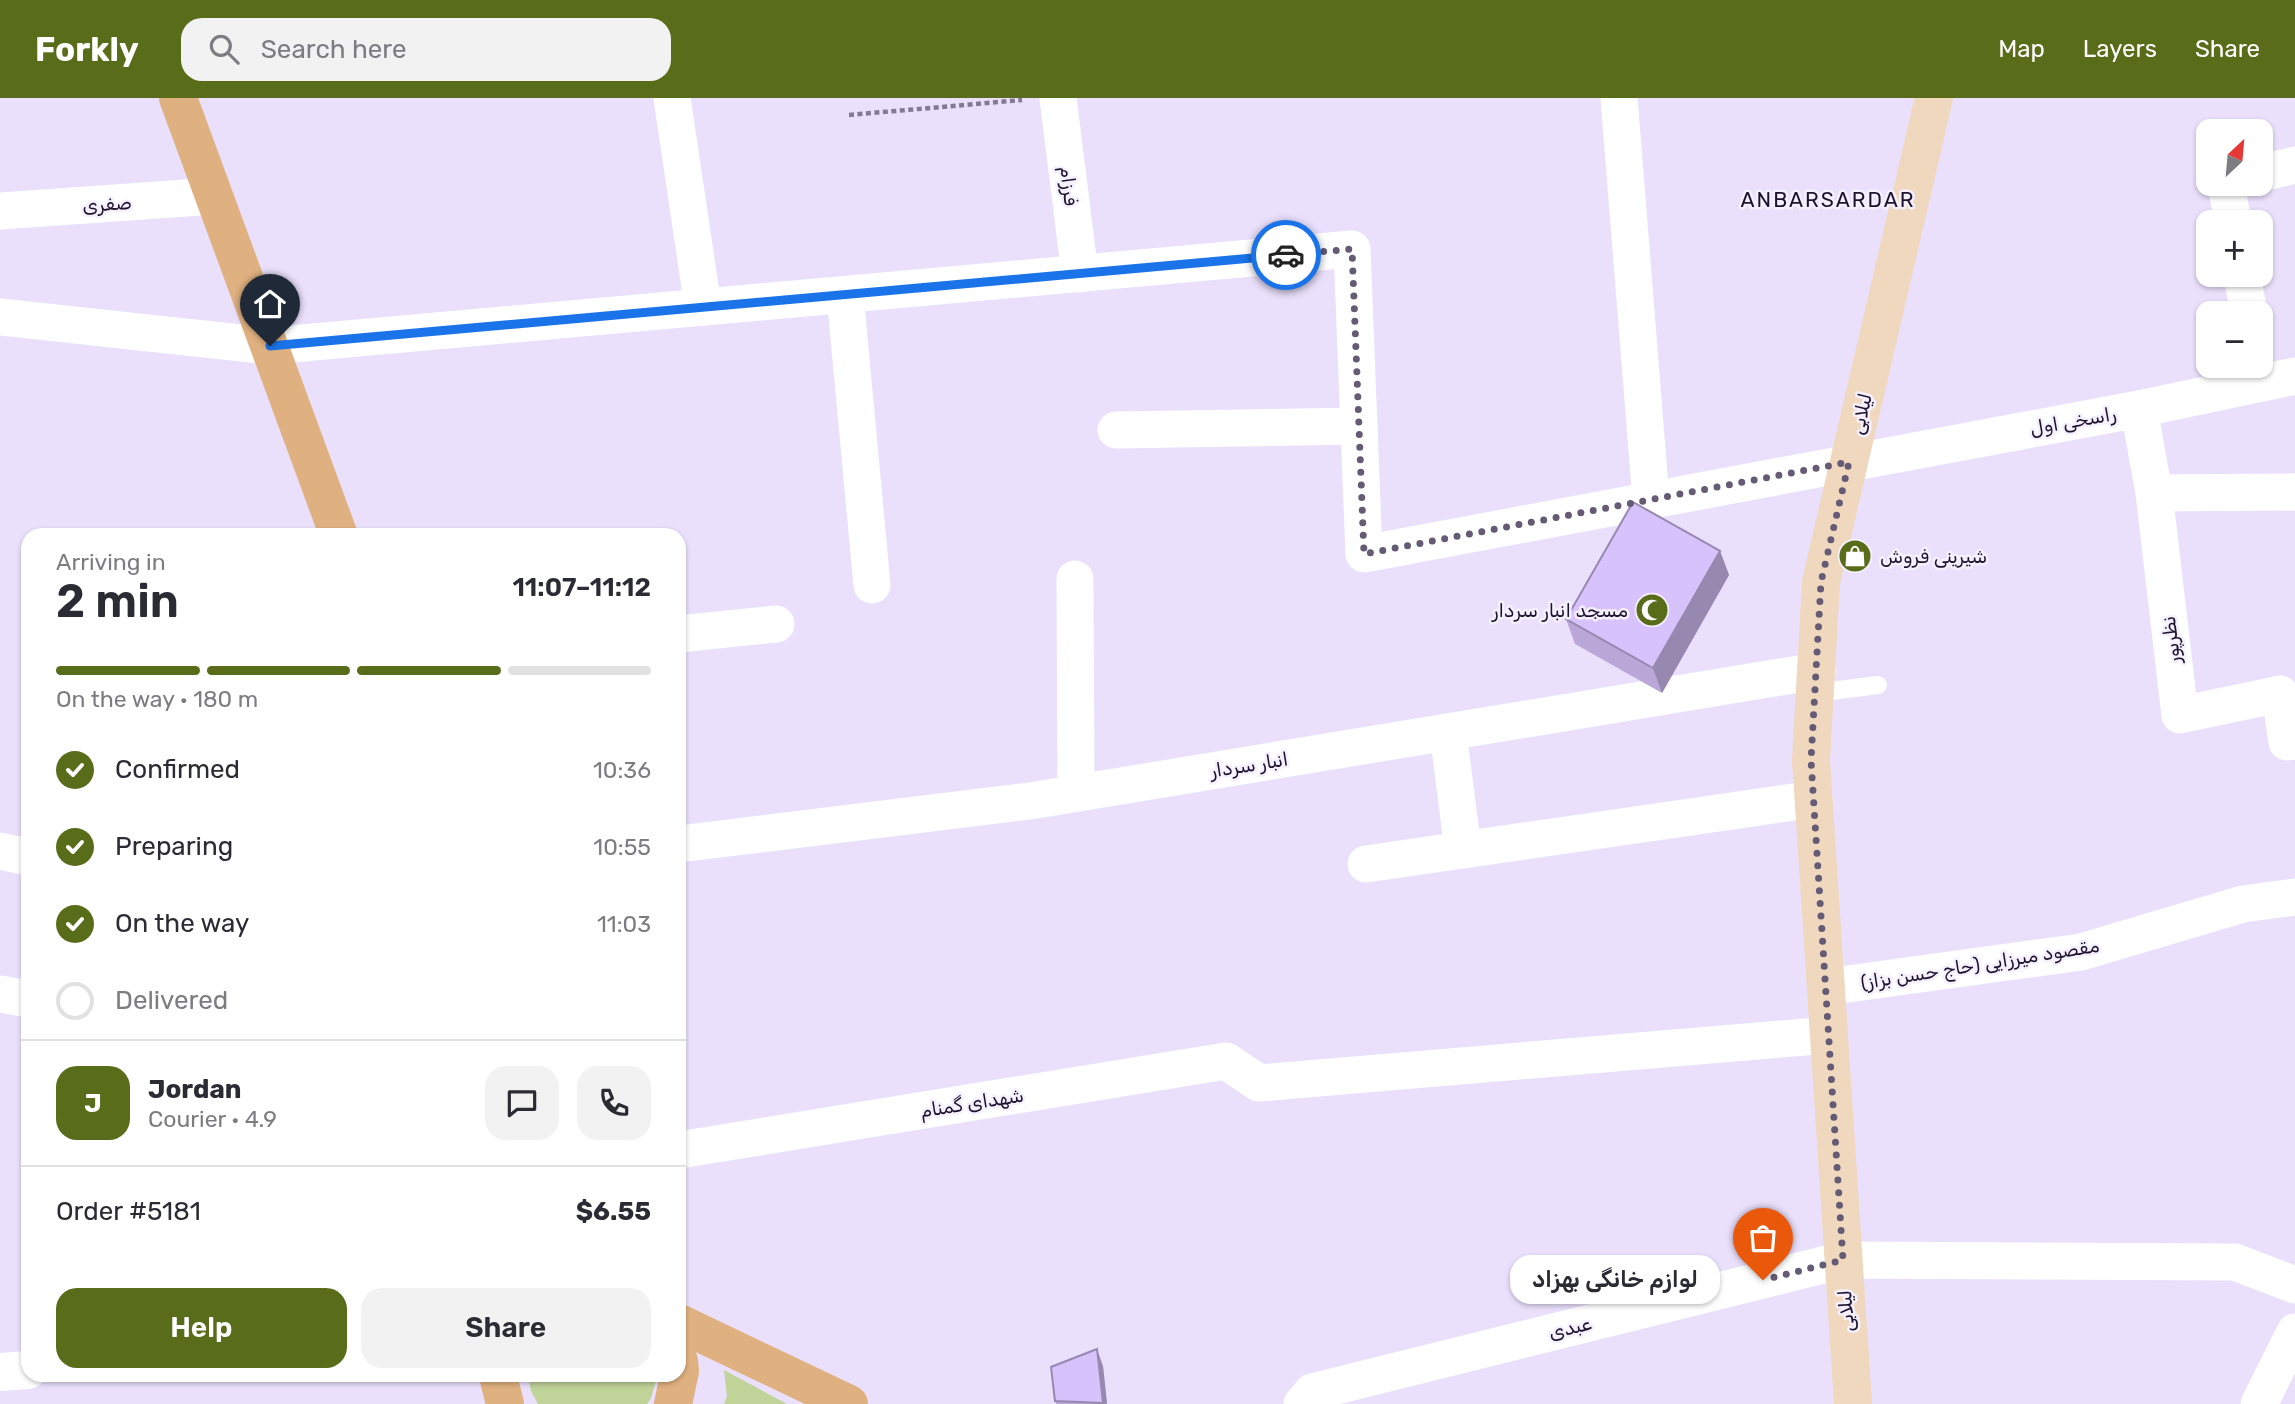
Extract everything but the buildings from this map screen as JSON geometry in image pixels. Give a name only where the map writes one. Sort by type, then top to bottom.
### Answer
[{"type":"main road","points":[[178,98],[336,528]]},
{"type":"main road","name":"لیلابی","points":[[1853,1404],[1811,760],[1821,582],[1938,99]]},
{"type":"main road","points":[[686,1326],[849,1404]]},
{"type":"main road","points":[[673,1404],[678,1382]]},
{"type":"street","points":[[672,98],[704,307]]},
{"type":"street","points":[[1619,98],[1651,500]]},
{"type":"street","name":"فرزام","points":[[1046,99],[1080,274]]},
{"type":"street","points":[[2273,170],[2295,165]]},
{"type":"street","name":"صفری","points":[[0,211],[215,196]]},
{"type":"street","points":[[0,317],[270,346],[1352,249],[1359,426],[1116,429]]},
{"type":"street","points":[[845,295],[872,585]]},
{"type":"street","name":"راسخی اول","points":[[1359,426],[1364,554],[2139,409],[2259,378]]},
{"type":"street","name":"نظرپور","points":[[2139,409],[2154,494],[2180,715],[2280,694],[2287,742],[2295,741]]},
{"type":"street","points":[[2154,494],[2295,492]]},
{"type":"street","points":[[1075,579],[1076,793]]},
{"type":"street","points":[[686,633],[776,624]]},
{"type":"street","name":"انبار سردار","points":[[686,843],[1076,793],[1448,732],[1816,682]]},
{"type":"street","points":[[1448,732],[1463,850]]},
{"type":"street","points":[[1366,864],[1814,799]]},
{"type":"street","points":[[0,851],[21,856]]},
{"type":"street","name":"مقصود میرزایی (حاج حسن بزاز)","points":[[1826,987],[2081,952],[2243,904],[2295,897]]},
{"type":"street","points":[[0,994],[21,998]]},
{"type":"street","name":"شهدای گمنام","points":[[686,1149],[1226,1061],[1259,1083],[1829,1035]]},
{"type":"street","name":"عبدی","points":[[1302,1404],[1312,1392],[1843,1260],[2235,1262],[2295,1285]]},
{"type":"street","points":[[2259,1404],[2295,1332]]},
{"type":"street","points":[[0,1372],[21,1370]]},
{"type":"lane","points":[[1816,682],[1878,684]]},
{"type":"path","points":[[849,115],[1046,99]]},
{"type":"green space","points":[[724,1370],[787,1404],[724,1404],[727,1396]]},
{"type":"green space","points":[[529,1382],[656,1382],[647,1404],[538,1404]]},
{"type":"way so far","points":[[1286,255],[1352,249],[1364,554],[1849,462],[1821,582],[1811,760],[1843,1260],[1763,1280]]},
{"type":"place","name":"شیرینی فروش","points":[[1855,556]]},
{"type":"place","name":"مسجد انبار سردار","points":[[1652,610]]},
{"type":"place","name":"لوازم خانگی بهزاد","points":[[1763,1280]]},
{"type":"district","name":"ANBARSARDAR","points":[[1828,199]]},
{"type":"route","points":[[270,346],[1286,255]]}]
